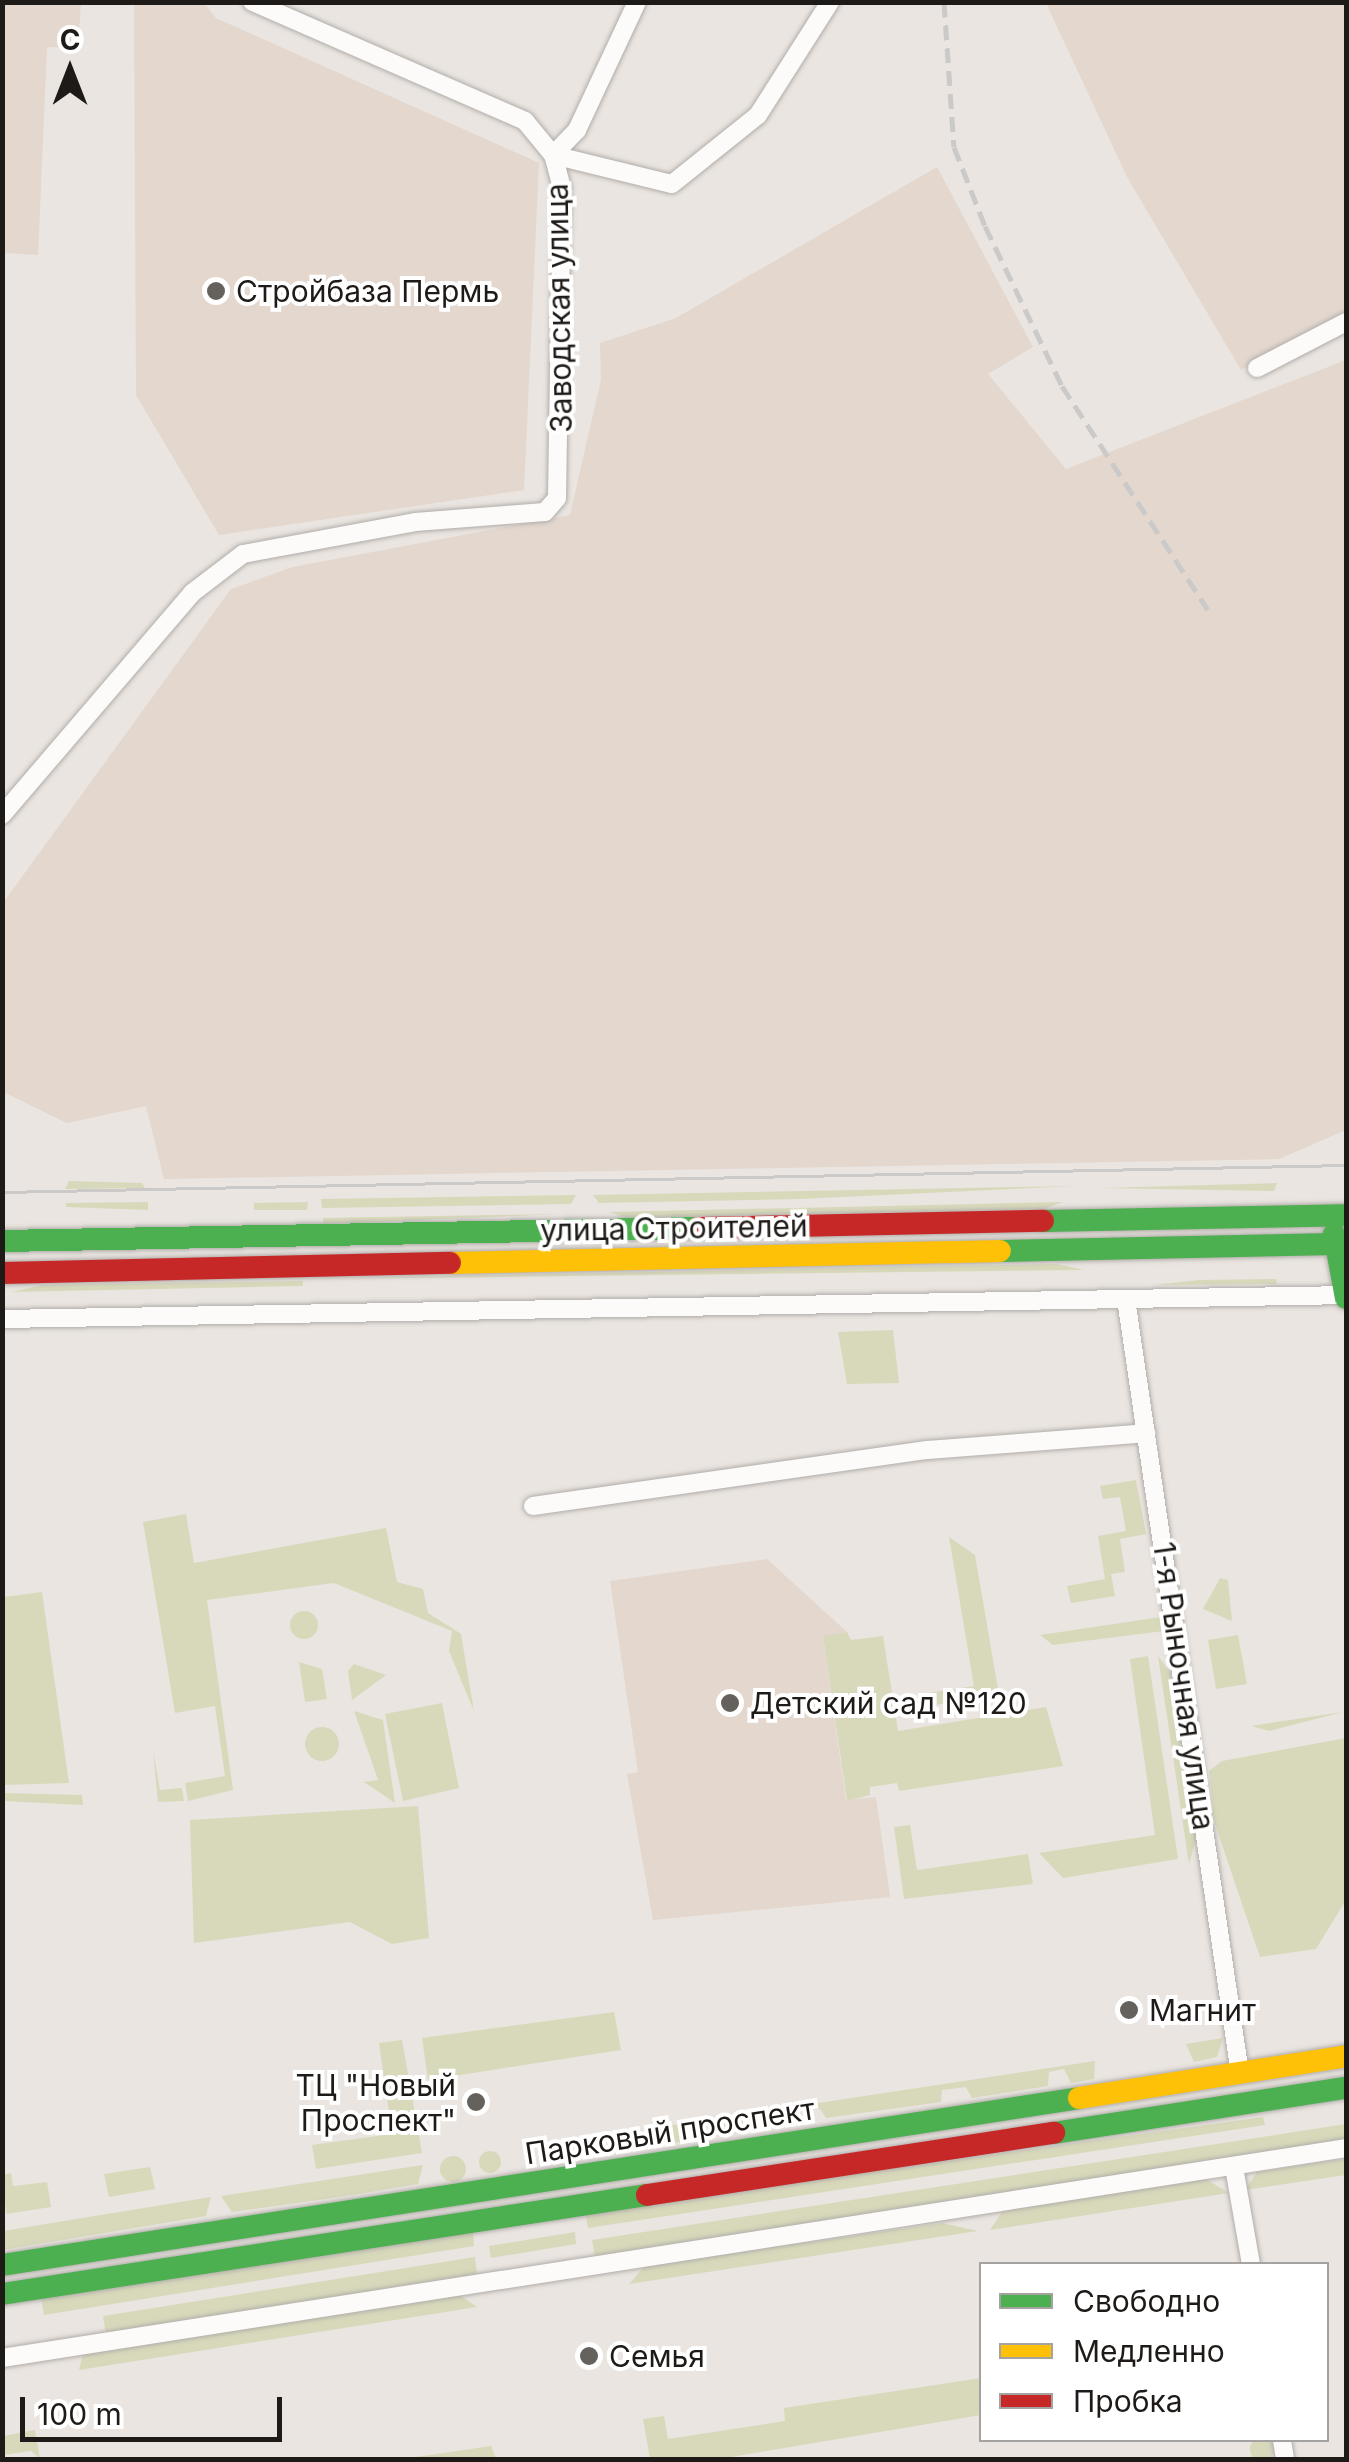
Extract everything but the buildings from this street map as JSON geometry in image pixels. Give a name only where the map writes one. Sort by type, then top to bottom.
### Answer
[{"type":"main road","name":"улица Строителей","points":[[2,1241],[1337,1216]]},
{"type":"main road","points":[[1337,1216],[1346,1296]]},
{"type":"main road","name":"улица Строителей","points":[[2,1273],[1342,1244]]},
{"type":"main road","name":"Парковый проспект","points":[[2,2265],[1346,2056]]},
{"type":"main road","name":"Парковый проспект","points":[[2,2294],[1346,2088]]},
{"type":"street","points":[[252,2],[284,21],[525,121],[553,155],[594,158],[664,186],[758,115],[830,2]]},
{"type":"street","points":[[278,2],[284,21]]},
{"type":"street","name":"Заводская улица","points":[[2,815],[192,593],[243,554],[415,522],[545,512],[561,462],[562,188],[553,155],[577,130],[636,2]]},
{"type":"street","points":[[1257,368],[1346,322]]},
{"type":"street","points":[[2,1319],[1346,1296]]},
{"type":"street","name":"1-я Рыночная улица","points":[[1126,1299],[1240,2074]]},
{"type":"street","points":[[534,1506],[927,1450],[1146,1434]]},
{"type":"street","points":[[2,2358],[1346,2148]]},
{"type":"street","points":[[1234,2166],[1251,2262]]},
{"type":"shaded area","points":[[3,2],[81,3],[78,48],[47,47],[38,255],[3,253]]},
{"type":"shaded area","points":[[134,3],[204,3],[216,18],[539,163],[524,490],[219,535],[136,395]]},
{"type":"shaded area","points":[[1046,3],[1346,3],[1346,317],[1241,370],[1127,177]]},
{"type":"shaded area","points":[[937,167],[1033,347],[988,374],[1066,469],[1346,360],[1346,1130],[1279,1159],[164,1179],[146,1106],[67,1123],[3,1092],[3,903],[231,589],[293,567],[570,515],[601,380],[600,343],[676,318]]},
{"type":"shaded area","name":"Детский сад №120","points":[[767,1559],[847,1632],[823,1637],[846,1800],[876,1797],[890,1897],[653,1920],[627,1774],[638,1772],[610,1581]]},
{"type":"green space","points":[[69,1181],[142,1183],[145,1188],[65,1189]]},
{"type":"green space","points":[[1277,1183],[1274,1191],[1100,1188]]},
{"type":"green space","points":[[1076,1186],[800,1199],[599,1203],[593,1195]]},
{"type":"green space","points":[[576,1195],[571,1204],[322,1208],[321,1199]]},
{"type":"green space","points":[[148,1202],[148,1210],[66,1207],[66,1203]]},
{"type":"green space","points":[[308,1202],[307,1210],[254,1210],[254,1203]]},
{"type":"green space","points":[[1063,1202],[1044,1209],[629,1218],[609,1212]]},
{"type":"green space","points":[[561,1214],[323,1224],[323,1218]]},
{"type":"green space","points":[[1057,1264],[1084,1270],[327,1279],[885,1267]]},
{"type":"green space","points":[[1276,1279],[1277,1284],[1155,1285],[1199,1280]]},
{"type":"green space","points":[[303,1281],[303,1286],[12,1292],[42,1285]]},
{"type":"green space","points":[[893,1330],[899,1383],[847,1384],[838,1332]]},
{"type":"green space","points":[[1136,1480],[1146,1534],[1120,1539],[1125,1572],[1111,1574],[1115,1596],[1071,1603],[1067,1586],[1105,1579],[1098,1536],[1126,1531],[1120,1497],[1103,1499],[1100,1486]]},
{"type":"green space","points":[[186,1514],[194,1563],[386,1528],[397,1582],[423,1589],[428,1613],[461,1634],[474,1711],[449,1651],[452,1631],[334,1583],[207,1600],[233,1790],[188,1801],[185,1783],[225,1776],[215,1706],[175,1713],[143,1522]]},
{"type":"green space","points":[[949,1537],[975,1555],[998,1689],[925,1708],[922,1694],[974,1686]]},
{"type":"green space","points":[[1220,1578],[1228,1580],[1232,1621],[1203,1609]]},
{"type":"green space","points":[[42,1592],[69,1783],[3,1785],[3,1597]]},
{"type":"green space","points":[[304,1611],[314,1615],[318,1625],[314,1635],[304,1639],[294,1635],[290,1625],[294,1615]]},
{"type":"green space","points":[[1161,1617],[1164,1631],[1053,1645],[1040,1635]]},
{"type":"green space","points":[[847,1632],[851,1640],[883,1636],[898,1731],[1046,1707],[1063,1766],[899,1791],[897,1783],[870,1787],[870,1795],[847,1801],[823,1636]]},
{"type":"green space","points":[[1238,1635],[1247,1684],[1216,1689],[1208,1640]]},
{"type":"green space","points":[[1148,1656],[1178,1859],[1063,1878],[1039,1853],[1155,1835],[1130,1659]]},
{"type":"green space","points":[[1158,1656],[1172,1675],[1197,1835],[1189,1864]]},
{"type":"green space","points":[[299,1662],[322,1669],[327,1699],[305,1702]]},
{"type":"green space","points":[[354,1664],[386,1675],[352,1700],[348,1671]]},
{"type":"green space","points":[[442,1703],[459,1788],[403,1801],[385,1714]]},
{"type":"green space","points":[[354,1711],[383,1720],[395,1803],[364,1782],[378,1780]]},
{"type":"green space","points":[[1343,1712],[1269,1731],[1251,1726]]},
{"type":"green space","points":[[322,1727],[334,1732],[339,1744],[334,1756],[322,1761],[310,1756],[305,1744],[310,1732]]},
{"type":"green space","points":[[1346,1738],[1346,1900],[1316,1949],[1260,1957],[1214,1821],[1209,1771],[1222,1761]]},
{"type":"green space","points":[[153,1751],[160,1790],[182,1788],[184,1801],[158,1802]]},
{"type":"green space","points":[[3,1793],[82,1795],[83,1805],[3,1801]]},
{"type":"green space","points":[[418,1806],[429,1938],[392,1944],[350,1922],[194,1943],[190,1820]]},
{"type":"green space","points":[[910,1825],[917,1870],[1028,1854],[1033,1884],[904,1899],[894,1827]]},
{"type":"green space","points":[[614,2012],[621,2050],[428,2080],[422,2038]]},
{"type":"green space","points":[[1223,2038],[1217,2057],[1194,2062],[1186,2044]]},
{"type":"green space","points":[[402,2040],[422,2153],[316,2169],[312,2145],[392,2134],[379,2043]]},
{"type":"green space","points":[[1095,2061],[1094,2079],[1071,2083],[1064,2069],[1049,2072],[1048,2086],[972,2098],[966,2087],[942,2090],[941,2102],[826,2118],[820,2109],[794,2112],[792,2124],[661,2145],[647,2129]]},
{"type":"green space","points":[[1263,2117],[1265,2125],[588,2228],[585,2212]]},
{"type":"green space","points":[[1346,2124],[1346,2142],[595,2257],[592,2240]]},
{"type":"green space","points":[[490,2151],[498,2154],[498,2170],[490,2173],[482,2170],[479,2162],[482,2154]]},
{"type":"green space","points":[[453,2156],[462,2160],[466,2169],[462,2178],[453,2182],[444,2178],[440,2169],[444,2160]]},
{"type":"green space","points":[[1346,2159],[1346,2175],[1245,2190],[1257,2172]]},
{"type":"green space","points":[[423,2165],[418,2184],[347,2196],[232,2212],[221,2196]]},
{"type":"green space","points":[[150,2167],[155,2189],[109,2197],[104,2174]]},
{"type":"green space","points":[[11,2173],[13,2186],[47,2182],[51,2207],[6,2214],[3,2175]]},
{"type":"green space","points":[[1204,2178],[1229,2193],[990,2230],[1004,2209]]},
{"type":"green space","points":[[211,2197],[206,2216],[3,2250],[3,2231]]},
{"type":"green space","points":[[942,2223],[978,2231],[629,2284],[645,2266]]},
{"type":"green space","points":[[473,2231],[474,2246],[44,2315],[41,2298]]},
{"type":"green space","points":[[575,2232],[576,2244],[491,2258],[489,2246]]},
{"type":"green space","points":[[475,2257],[477,2275],[106,2334],[103,2316]]},
{"type":"green space","points":[[460,2295],[477,2307],[79,2370],[83,2354]]},
{"type":"green space","points":[[979,2378],[979,2415],[719,2459],[650,2459],[643,2419],[664,2416],[668,2439],[785,2421],[784,2408]]},
{"type":"green space","points":[[35,2430],[40,2459],[31,2451],[4,2455],[3,2436]]},
{"type":"green space","points":[[1253,2442],[1273,2445],[1273,2453],[1266,2460],[1258,2460],[1251,2453]]},
{"type":"green space","points":[[491,2446],[496,2459],[402,2459]]},
{"type":"tram line","points":[[2,1192],[1346,1165]]},
{"type":"railway","points":[[944,2],[954,147],[985,226],[1062,386],[1208,610]]},
{"type":"traffic: fast","points":[[1043,1221],[1346,1215]]},
{"type":"traffic: fast","points":[[2,1241],[698,1228]]},
{"type":"traffic: fast","points":[[1334,1234],[1346,1298]]},
{"type":"traffic: fast","points":[[1000,1251],[1346,1244]]},
{"type":"traffic: fast","points":[[1054,2133],[1346,2088]]},
{"type":"traffic: fast","points":[[2,2265],[1079,2098]]},
{"type":"traffic: fast","points":[[2,2294],[647,2195]]},
{"type":"traffic: slow","points":[[450,1263],[1000,1251]]},
{"type":"traffic: slow","points":[[1079,2098],[1346,2056]]},
{"type":"traffic: jam","points":[[698,1228],[1043,1221]]},
{"type":"traffic: jam","points":[[2,1273],[450,1263]]},
{"type":"traffic: jam","points":[[647,2195],[1054,2133]]},
{"type":"place","name":"Стройбаза Пермь","points":[[216,291]]},
{"type":"place","name":"Детский сад №120","points":[[730,1703]]},
{"type":"place","name":"Магнит","points":[[1129,2010]]},
{"type":"place","name":"ТЦ \"Новый Проспект\"","points":[[476,2102]]},
{"type":"place","name":"Семья","points":[[589,2356]]}]
